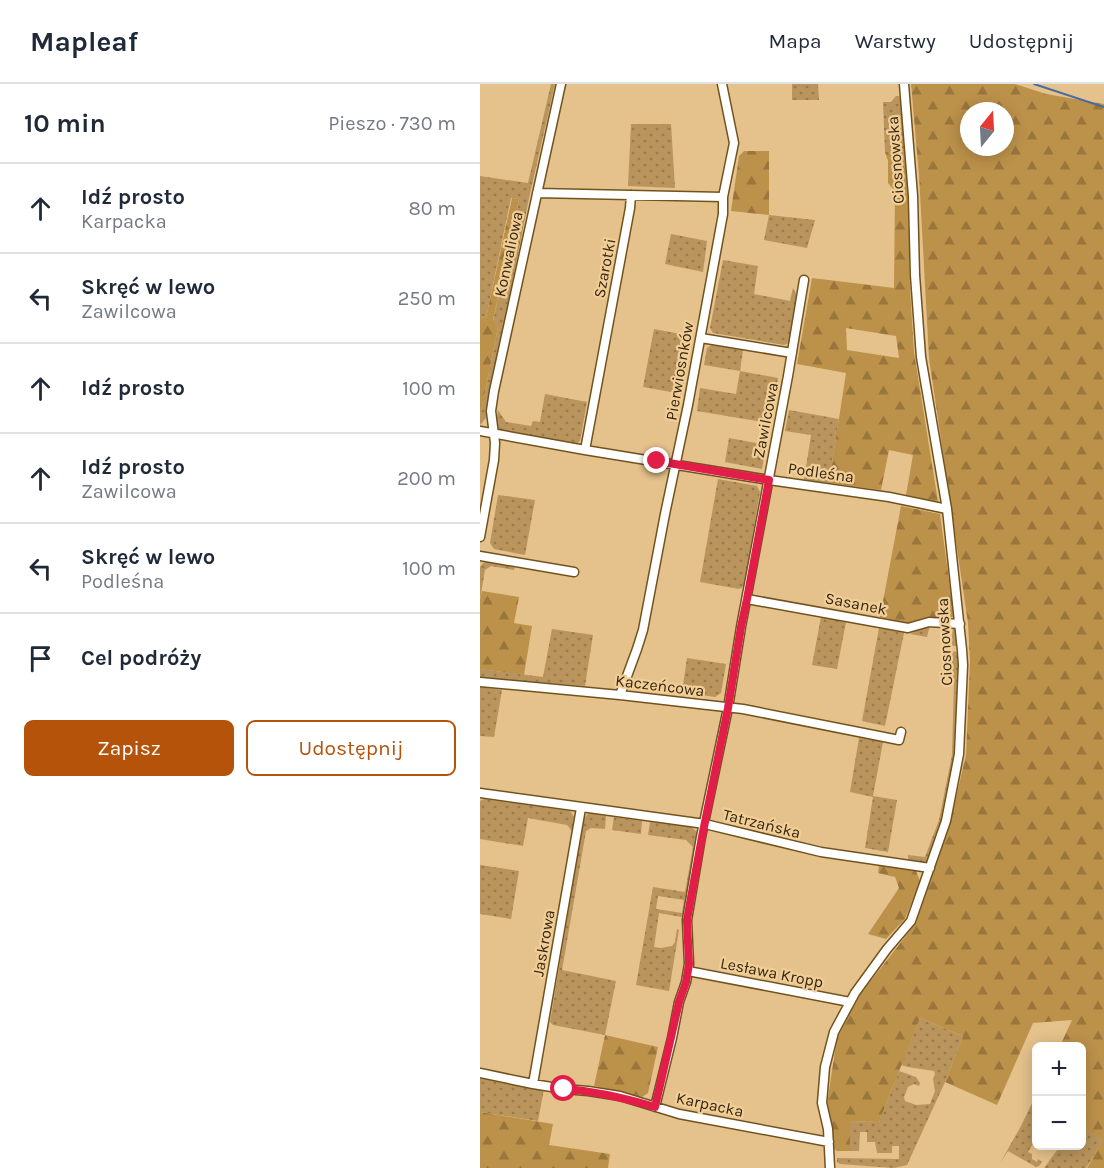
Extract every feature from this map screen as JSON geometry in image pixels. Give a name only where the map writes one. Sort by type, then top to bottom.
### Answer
[{"type":"street","name":"Konwaliowa","points":[[480,537],[494,460],[495,443],[491,411],[494,391],[561,84]]},
{"type":"street","name":"Pierwiosnków","points":[[620,695],[643,630],[687,411],[723,214],[723,197],[734,143],[722,84]]},
{"type":"street","name":"Ciosnowska","points":[[830,1168],[828,1129],[822,1103],[825,1067],[834,1032],[855,993],[911,921],[946,821],[959,754],[963,665],[960,624],[947,509],[921,357],[915,275],[913,196],[904,84]]},
{"type":"street","points":[[537,193],[723,197]]},
{"type":"street","name":"Szarotki","points":[[585,450],[632,195]]},
{"type":"street","name":"Zawilcowa","points":[[705,824],[728,708],[804,280]]},
{"type":"street","points":[[701,338],[792,352]]},
{"type":"street","name":"Podleśna","points":[[480,431],[769,480],[889,497],[947,509]]},
{"type":"street","points":[[480,556],[574,572]]},
{"type":"street","name":"Sasanek","points":[[747,599],[908,628],[930,622],[960,624]]},
{"type":"street","name":"Kaczeńcowa","points":[[480,682],[620,695],[754,711],[899,740],[901,732]]},
{"type":"street","name":"Tatrzańska","points":[[480,793],[705,824],[821,852],[930,868]]},
{"type":"street","name":"Jaskrowa","points":[[533,1084],[581,808]]},
{"type":"street","points":[[655,1107],[688,971],[687,920],[705,824]]},
{"type":"street","name":"Lesława Kropp","points":[[688,971],[850,1002]]},
{"type":"street","name":"Karpacka","points":[[480,1073],[533,1084],[620,1096],[679,1114],[829,1142]]},
{"type":"shaded area","points":[[551,84],[555,84],[529,198],[486,418],[480,425],[498,327],[493,321],[519,199],[511,198],[486,318],[480,317],[480,176],[528,183]]},
{"type":"shaded area","points":[[792,84],[818,84],[819,100],[792,100]]},
{"type":"shaded area","points":[[899,96],[902,101],[905,152],[885,152],[883,102],[891,102]]},
{"type":"shaded area","points":[[631,124],[671,124],[675,188],[628,186]]},
{"type":"shaded area","points":[[769,215],[815,220],[807,248],[764,240]]},
{"type":"shaded area","points":[[671,234],[707,241],[703,272],[665,264]]},
{"type":"shaded area","points":[[723,260],[758,266],[754,294],[790,301],[793,288],[797,296],[789,343],[784,345],[713,333],[710,328]]},
{"type":"shaded area","points":[[654,329],[691,336],[682,394],[643,387]]},
{"type":"shaded area","points":[[711,345],[743,350],[740,371],[704,365],[707,348]]},
{"type":"shaded area","points":[[740,371],[778,378],[769,423],[697,411],[700,388],[736,394]]},
{"type":"shaded area","points":[[545,394],[587,402],[580,441],[575,445],[498,429],[498,410],[506,422],[531,426],[533,421],[540,422]]},
{"type":"shaded area","points":[[789,410],[839,419],[829,483],[804,480],[811,435],[785,431]]},
{"type":"shaded area","points":[[729,438],[766,445],[762,469],[725,462]]},
{"type":"shaded area","points":[[718,479],[757,486],[760,492],[744,586],[739,589],[700,582]]},
{"type":"shaded area","points":[[498,495],[535,500],[525,555],[494,549],[490,543]]},
{"type":"shaded area","points":[[488,561],[515,566],[514,570],[491,566],[485,570],[480,600],[480,567]]},
{"type":"shaded area","points":[[821,617],[846,622],[837,669],[812,665]]},
{"type":"shaded area","points":[[930,625],[927,637],[910,634]]},
{"type":"shaded area","points":[[932,625],[954,626],[958,630],[959,646],[951,646],[953,627]]},
{"type":"shaded area","points":[[879,628],[904,633],[885,726],[862,721]]},
{"type":"shaded area","points":[[552,629],[593,635],[585,686],[480,677],[480,669],[543,677]]},
{"type":"shaded area","points":[[950,651],[959,652],[960,665],[956,754],[942,820],[927,861],[923,863],[910,861],[908,855],[925,857],[939,820],[952,755],[954,681],[946,679]]},
{"type":"shaded area","points":[[687,658],[726,664],[721,693],[715,697],[682,692]]},
{"type":"shaded area","points":[[480,687],[502,690],[494,737],[480,736]]},
{"type":"shaded area","points":[[859,738],[883,742],[873,796],[897,800],[888,852],[865,848],[873,797],[850,792]]},
{"type":"shaded area","points":[[484,799],[570,811],[574,817],[572,831],[567,825],[528,818],[523,846],[480,839],[480,801]]},
{"type":"shaded area","points":[[589,813],[606,816],[605,829],[591,828],[586,831],[562,970],[616,981],[605,1035],[553,1025],[550,1022],[584,818]]},
{"type":"shaded area","points":[[614,817],[642,821],[641,834],[612,830]]},
{"type":"shaded area","points":[[650,822],[691,827],[698,836],[685,915],[681,917],[659,913],[654,947],[672,946],[677,929],[679,930],[669,991],[636,985],[653,887],[685,892],[693,847],[686,840],[648,835]],"holes":[[[658,896],[684,900],[682,913],[656,909]]]},
{"type":"shaded area","points":[[480,865],[519,871],[511,919],[480,914]]},
{"type":"shaded area","points":[[920,1018],[963,1036],[945,1082],[907,1165],[894,1168],[840,1164],[837,1158],[899,1159],[899,1146],[892,1146],[892,1153],[877,1153],[875,1142],[867,1142],[867,1132],[860,1132],[859,1151],[850,1151],[850,1121],[879,1122],[899,1071],[916,1077],[920,1083],[919,1086],[914,1084],[908,1087],[904,1097],[905,1101],[916,1105],[930,1104],[935,1091],[934,1071],[901,1065]]},
{"type":"shaded area","points":[[480,1077],[544,1089],[538,1121],[480,1112]]},
{"type":"shaded area","points":[[1032,1103],[1032,1146],[1028,1152],[1032,1154],[1032,1159],[1042,1162],[1039,1166],[1036,1167],[1008,1151],[1000,1163]]},
{"type":"shaded area","points":[[1086,1129],[1104,1140],[1086,1168],[1044,1168],[1057,1150],[1086,1150]]},
{"type":"green space","points":[[911,84],[1015,84],[1046,94],[1104,104],[1104,1168],[1087,1168],[1103,1140],[1086,1129],[1086,1042],[1062,1042],[1072,1020],[1033,1023],[997,1105],[945,1082],[963,1036],[920,1018],[879,1122],[850,1121],[850,1151],[834,1149],[827,1104],[837,1038],[859,996],[916,923],[950,823],[966,755],[970,662],[968,623],[929,358],[919,175]]},
{"type":"green space","points":[[744,151],[769,151],[769,215],[731,211],[739,156]]},
{"type":"green space","points":[[885,152],[905,152],[914,352],[938,502],[906,495],[913,455],[889,450],[881,490],[829,483],[846,373],[797,364],[812,278],[894,288],[895,191],[888,183],[888,161]],"holes":[[[846,328],[896,336],[899,358],[847,350]]]},
{"type":"green space","points":[[512,198],[519,199],[493,320],[498,327],[480,416],[480,317],[486,318]]},
{"type":"green space","points":[[901,506],[940,514],[954,617],[927,617],[908,623],[880,617]]},
{"type":"green space","points":[[482,591],[519,597],[514,623],[532,626],[524,675],[480,669]]},
{"type":"green space","points":[[879,865],[916,871],[920,881],[905,919],[886,939],[868,934],[899,888],[895,877],[878,873]]},
{"type":"green space","points":[[605,1035],[658,1047],[648,1093],[642,1097],[594,1086]]},
{"type":"green space","points":[[480,1112],[553,1124],[549,1145],[610,1154],[608,1168],[480,1168]]},
{"type":"waterway","points":[[1034,84],[1104,107]]},
{"type":"route","points":[[564,1089],[588,1090],[620,1096],[655,1107],[679,1002],[686,982],[689,964],[687,920],[769,480],[657,461]]}]
